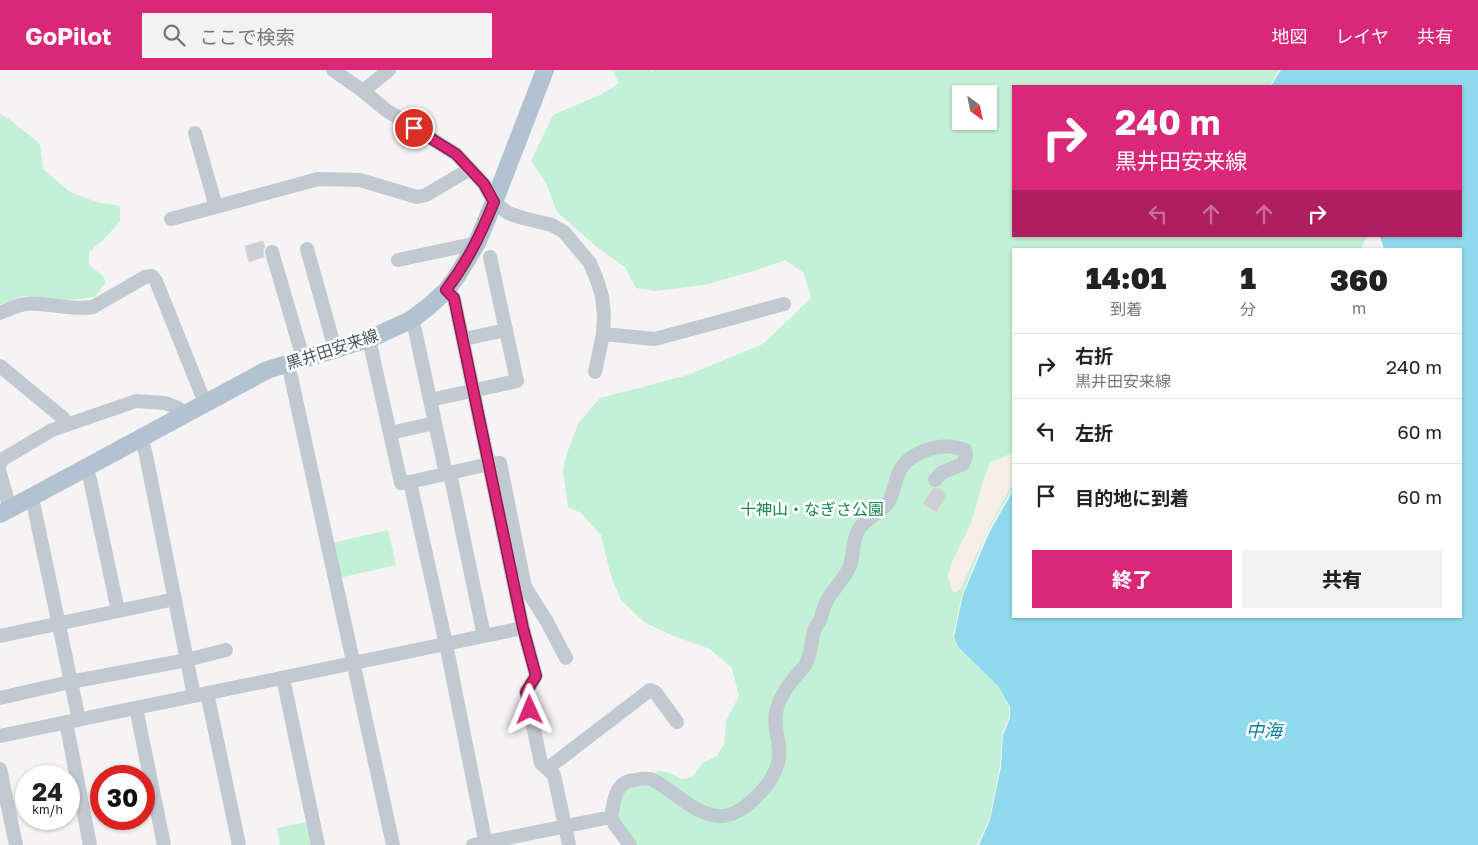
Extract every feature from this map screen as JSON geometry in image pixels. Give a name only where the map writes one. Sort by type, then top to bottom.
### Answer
[{"type":"main road","name":"黒井田安来線","points":[[5,511],[267,370],[369,339],[411,320],[428,307],[446,290],[466,263],[477,243],[545,70]]},
{"type":"street","points":[[333,70],[386,110],[456,154],[484,184],[494,202],[508,213],[552,225],[564,232],[590,263],[602,296],[603,334],[596,372]]},
{"type":"street","points":[[363,91],[389,70]]},
{"type":"street","points":[[195,133],[216,207]]},
{"type":"street","points":[[171,219],[318,180],[360,180],[417,197],[426,195],[470,169]]},
{"type":"street","points":[[398,260],[477,243]]},
{"type":"street","points":[[307,249],[336,349]]},
{"type":"street","points":[[272,252],[296,360],[354,663],[393,845]]},
{"type":"street","points":[[430,400],[517,381],[490,257]]},
{"type":"street","points":[[0,313],[24,304],[93,307],[145,277],[152,276],[156,281],[205,403]]},
{"type":"street","points":[[446,290],[454,298],[464,339],[523,628],[536,676],[526,692],[542,762],[554,775],[570,845]]},
{"type":"street","points":[[603,334],[655,338],[784,304]]},
{"type":"street","points":[[411,320],[448,473],[484,636]]},
{"type":"street","points":[[464,339],[506,330]]},
{"type":"street","points":[[369,339],[401,484],[500,463],[526,587],[566,658]]},
{"type":"street","points":[[0,366],[63,418],[66,424]]},
{"type":"street","points":[[0,464],[3,459],[66,424],[136,401],[165,403],[178,408],[184,414]]},
{"type":"street","points":[[390,434],[435,423]]},
{"type":"street","points":[[141,438],[146,454],[187,660],[201,694],[239,845]]},
{"type":"street","points":[[630,845],[610,817],[614,798],[619,788],[631,780],[650,779],[694,807],[720,816],[734,813],[750,803],[762,792],[774,775],[779,762],[780,746],[775,722],[776,710],[781,696],[805,665],[824,605],[846,574],[851,563],[858,529],[889,501],[900,470],[908,460],[922,452],[941,447],[954,447],[965,450],[966,456],[963,464],[941,473],[936,480]]},
{"type":"street","points":[[85,468],[90,479],[118,611]]},
{"type":"street","points":[[0,473],[5,511]]},
{"type":"street","points":[[410,482],[446,644],[482,844],[610,817]]},
{"type":"street","points":[[30,498],[34,507],[70,682],[72,721],[90,845]]},
{"type":"street","points":[[0,636],[175,599]]},
{"type":"street","points":[[0,736],[523,628]]},
{"type":"street","points":[[0,698],[70,682],[187,660],[226,650]]},
{"type":"street","points":[[283,678],[318,845]]},
{"type":"street","points":[[548,768],[650,690],[655,692],[677,722]]},
{"type":"street","points":[[136,708],[164,845]]},
{"type":"street","points":[[0,769],[16,845]]},
{"type":"green space","name":"十神山・なぎさ公園","points":[[612,70],[650,70],[652,72],[653,70],[1279,70],[1271,85],[1012,85],[1012,237],[1367,237],[1361,248],[1012,248],[1012,489],[987,532],[962,595],[953,636],[957,647],[998,686],[1009,707],[1009,717],[1002,734],[1000,766],[989,820],[977,845],[636,845],[621,823],[616,805],[622,791],[659,771],[667,772],[682,779],[692,777],[703,763],[717,756],[724,744],[726,721],[739,696],[732,668],[710,649],[671,635],[644,622],[621,600],[611,576],[601,535],[581,513],[568,507],[563,470],[567,453],[579,422],[600,398],[688,375],[763,344],[811,298],[804,273],[785,260],[704,285],[655,291],[636,288],[625,267],[598,248],[557,212],[547,185],[531,161],[553,115],[600,95],[619,83]]},
{"type":"green space","points":[[0,114],[40,144],[43,169],[70,192],[96,202],[120,206],[120,221],[89,252],[89,265],[103,276],[106,283],[94,297],[66,301],[24,296],[0,305]]},
{"type":"green space","points":[[388,530],[396,565],[339,578],[332,543]]},
{"type":"green space","points":[[306,822],[311,845],[280,845],[277,828]]},
{"type":"sand","points":[[1012,453],[1012,485],[990,525],[960,590],[955,593],[952,591],[948,576],[952,562],[971,523],[990,463]]},
{"type":"water","name":"中海","points":[[1281,70],[1478,70],[1478,845],[979,845],[990,820],[1001,767],[1003,735],[1010,718],[1010,707],[998,686],[958,647],[954,637],[963,595],[989,533],[1012,493],[1012,618],[1462,618],[1462,248],[1384,248],[1380,237],[1462,237],[1462,85],[1272,85]]},
{"type":"building","points":[[263,241],[265,247],[263,250],[264,257],[249,262],[245,246]]},
{"type":"building","points":[[933,488],[938,488],[947,494],[936,512],[923,504]]},
{"type":"route","points":[[414,128],[456,154],[484,184],[494,202],[477,243],[466,263],[446,290],[454,298],[464,339],[523,628],[536,676],[526,692],[530,710]]}]
